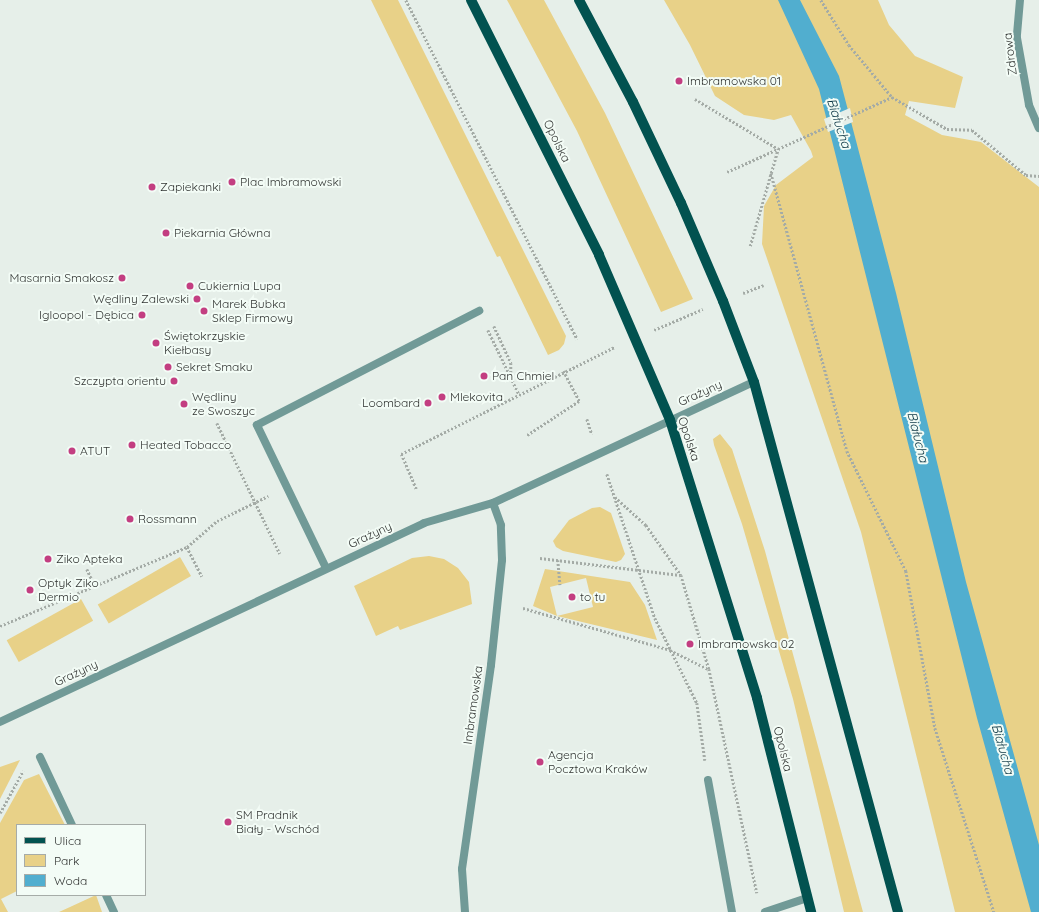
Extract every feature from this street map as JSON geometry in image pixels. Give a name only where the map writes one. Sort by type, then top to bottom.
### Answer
[{"type":"main road","name":"Opolska","points":[[471,0],[599,255],[670,420],[755,691],[811,912]]},
{"type":"main road","points":[[579,0],[633,102],[681,204],[723,301],[754,382],[898,912]]},
{"type":"street","name":"Zdrowa","points":[[1020,0],[1017,38],[1029,105],[1039,128]]},
{"type":"street","points":[[326,568],[257,425],[479,311]]},
{"type":"street","name":"Grażyny","points":[[0,722],[424,523],[493,503],[600,455],[670,420],[754,382]]},
{"type":"street","name":"Imbramowska","points":[[465,912],[462,869],[491,665],[502,560],[501,525],[493,503]]},
{"type":"street","points":[[40,757],[72,824]]},
{"type":"street","points":[[708,780],[732,912]]},
{"type":"street","points":[[106,896],[114,912]]},
{"type":"street","points":[[765,912],[808,898]]},
{"type":"path","points":[[406,0],[577,340]]},
{"type":"path","points":[[821,0],[849,45],[892,97],[947,129],[972,130],[1026,175],[1039,176]]},
{"type":"path","points":[[727,172],[794,140],[892,97]]},
{"type":"path","points":[[695,99],[778,148]]},
{"type":"path","points":[[750,246],[778,148]]},
{"type":"path","points":[[771,173],[847,450],[906,570],[935,728],[994,912]]},
{"type":"path","points":[[744,293],[764,285]]},
{"type":"path","points":[[663,326],[694,312]]},
{"type":"path","points":[[487,328],[519,394]]},
{"type":"path","points":[[416,488],[401,454],[599,354]]},
{"type":"path","points":[[527,435],[579,402],[563,371]]},
{"type":"path","points":[[217,423],[280,554]]},
{"type":"path","points":[[0,626],[187,547],[217,521],[286,487]]},
{"type":"path","points":[[612,490],[638,570],[670,650],[697,703],[708,780]]},
{"type":"path","points":[[615,497],[646,525],[681,575],[709,669],[758,900]]},
{"type":"path","points":[[187,547],[202,576]]},
{"type":"path","points":[[540,558],[681,575]]},
{"type":"path","points":[[558,560],[560,585]]},
{"type":"path","points":[[87,569],[94,586]]},
{"type":"path","points":[[523,608],[670,650],[709,669]]},
{"type":"path","points":[[0,813],[25,767]]},
{"type":"green space","points":[[371,0],[398,0],[566,336],[564,344],[559,350],[548,355],[500,256],[497,257]]},
{"type":"green space","points":[[507,0],[544,0],[605,113],[693,299],[661,312],[577,131]]},
{"type":"green space","points":[[664,0],[878,0],[889,25],[915,56],[963,77],[955,108],[909,101],[905,115],[942,135],[981,142],[1039,187],[1039,912],[955,912],[861,532],[762,244],[764,206],[776,185],[813,157],[811,151],[791,115],[774,120],[744,115],[715,96],[690,45]]},
{"type":"green space","points":[[720,434],[732,449],[765,551],[863,912],[844,912],[793,699],[742,524],[714,445],[713,439]]},
{"type":"green space","points":[[600,507],[611,513],[625,554],[621,560],[616,562],[563,551],[556,547],[553,541],[569,520],[592,508]]},
{"type":"green space","points":[[429,556],[444,559],[458,568],[469,582],[472,604],[400,630],[398,626],[376,636],[354,586],[412,558]]},
{"type":"green space","points":[[180,557],[191,576],[109,624],[98,604]]},
{"type":"green space","points":[[545,569],[630,582],[645,605],[657,640],[557,616],[533,606]],"holes":[[[586,578],[593,607],[557,616],[550,587]]]},
{"type":"green space","points":[[81,599],[93,621],[19,662],[7,640]]},
{"type":"green space","points":[[20,760],[0,799],[0,767]]},
{"type":"green space","points":[[39,774],[64,824],[16,824],[16,892],[1,899],[8,912],[0,912],[0,823],[24,780]]},
{"type":"green space","points":[[96,896],[102,912],[59,912]]},
{"type":"water","name":"Białucha","points":[[778,0],[800,0],[839,76],[896,293],[966,582],[1039,845],[1039,912],[1031,912],[977,718],[819,89]]},
{"type":"pier","points":[[850,108],[853,122],[828,132],[824,119]]},
{"type":"place","name":"Imbramowska 01","points":[[679,81]]},
{"type":"place","name":"Plac Imbramowski","points":[[232,182]]},
{"type":"place","name":"Zapiekanki","points":[[152,187]]},
{"type":"place","name":"Piekarnia Główna","points":[[166,233]]},
{"type":"place","name":"Masarnia Smakosz","points":[[122,278]]},
{"type":"place","name":"Cukiernia Lupa","points":[[190,286]]},
{"type":"place","name":"Wędliny Zalewski","points":[[197,299]]},
{"type":"place","name":"Marek Bubka Sklep Firmowy","points":[[204,311]]},
{"type":"place","name":"Igloopol - Dębica","points":[[142,315]]},
{"type":"place","name":"Świętokrzyskie Kiełbasy","points":[[156,343]]},
{"type":"place","name":"Sekret Smaku","points":[[168,367]]},
{"type":"place","name":"Pan Chmiel","points":[[484,376]]},
{"type":"place","name":"Szczypta orientu","points":[[174,381]]},
{"type":"place","name":"Mlekovita","points":[[442,397]]},
{"type":"place","name":"Loombard","points":[[428,403]]},
{"type":"place","name":"Wędliny ze Swoszyc","points":[[184,404]]},
{"type":"place","name":"Heated Tobacco","points":[[132,445]]},
{"type":"place","name":"ATUT","points":[[72,451]]},
{"type":"place","name":"Rossmann","points":[[130,519]]},
{"type":"place","name":"Ziko Apteka","points":[[48,559]]},
{"type":"place","name":"Optyk Ziko Dermio","points":[[30,590]]},
{"type":"place","name":"to tu","points":[[572,597]]},
{"type":"place","name":"Imbramowska 02","points":[[690,644]]},
{"type":"place","name":"Agencja Pocztowa Kraków","points":[[540,762]]},
{"type":"place","name":"SM Pradnik Biały - Wschód","points":[[228,822]]}]
